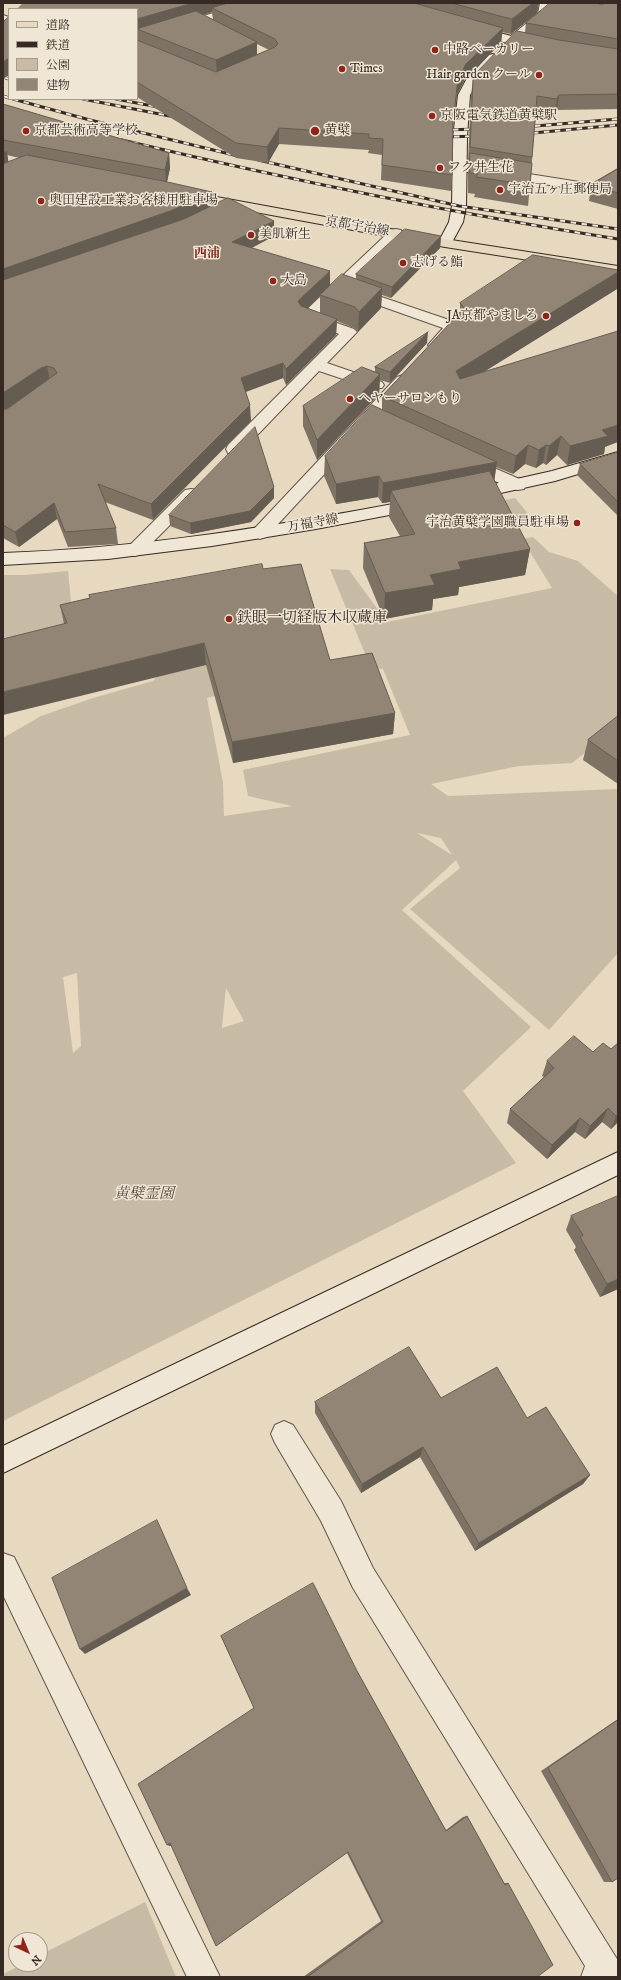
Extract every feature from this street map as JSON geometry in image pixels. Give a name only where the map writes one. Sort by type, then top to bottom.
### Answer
[{"type":"main road","name":"京都宇治線","points":[[170,193],[444,243],[618,270]]},
{"type":"street","points":[[138,39],[261,3]]},
{"type":"street","points":[[198,21],[211,28]]},
{"type":"street","points":[[463,27],[511,41],[549,49]]},
{"type":"street","points":[[444,243],[456,222],[460,167],[460,130],[464,95],[470,83],[511,41]]},
{"type":"street","points":[[460,167],[594,188],[618,173]]},
{"type":"street","points":[[213,214],[232,205]]},
{"type":"street","points":[[223,460],[349,332],[306,317],[396,234]]},
{"type":"street","points":[[339,287],[453,326],[428,353]]},
{"type":"street","points":[[317,365],[393,391]]},
{"type":"street","points":[[260,533],[377,420],[393,391],[413,369]]},
{"type":"street","points":[[454,456],[518,485]]},
{"type":"street","name":"万福寺線","points":[[3,558],[63,557],[136,550],[260,533],[444,500],[518,485],[618,457]]},
{"type":"street","points":[[136,550],[201,483]]},
{"type":"street","points":[[3,1460],[618,1163]]},
{"type":"street","points":[[284,1434],[331,1511],[364,1578],[606,1970],[597,1977]]},
{"type":"street","points":[[4,1567],[204,1977]]},
{"type":"lane","points":[[543,15],[543,6],[546,3]]},
{"type":"lane","points":[[511,41],[543,15],[556,11]]},
{"type":"green space","points":[[515,498],[526,511],[528,519],[526,525],[515,526],[501,501]]},
{"type":"green space","name":"黄檗霊園","points":[[533,537],[549,552],[578,561],[618,596],[618,727],[572,763],[519,766],[431,784],[448,796],[618,789],[618,953],[549,1030],[410,909],[460,868],[456,860],[402,910],[531,1027],[463,1091],[516,1163],[3,1421],[3,738],[41,716],[93,698],[153,681],[170,664],[260,656],[263,684],[207,698],[223,783],[224,816],[292,806],[248,796],[243,770],[410,735],[383,669],[371,668],[330,569],[349,570],[387,622],[552,588],[522,539]],"holes":[[[417,833],[441,838],[452,855]],[[77,973],[81,1046],[73,1053],[63,977]],[[226,988],[244,1021],[222,1028]]]},
{"type":"green space","points":[[68,571],[72,611],[57,639],[3,653],[3,575],[25,575]]},
{"type":"green space","points":[[145,1902],[176,1977],[3,1977],[3,1974],[8,1972],[48,1972],[48,1951]]},
{"type":"building","points":[[24,3],[193,3],[138,19],[138,8],[19,8]]},
{"type":"building","points":[[228,3],[414,3],[503,28],[466,64],[458,79],[453,122],[452,175],[382,165],[383,139],[369,138],[369,134],[279,128],[267,147],[236,143],[138,83],[138,40],[216,72],[275,47],[278,44],[275,39],[212,8]]},
{"type":"building","points":[[452,3],[533,3],[512,19]]},
{"type":"building","points":[[550,3],[597,3],[602,5],[605,3],[618,3],[618,39],[526,23]]},
{"type":"building","points":[[196,11],[257,42],[216,60],[138,29]]},
{"type":"building","points":[[8,18],[8,59],[3,62],[3,22]]},
{"type":"building","points":[[517,31],[559,40],[618,49],[618,94],[559,95],[557,99],[537,96],[532,157],[470,147],[473,80],[478,71]]},
{"type":"building","points":[[3,104],[169,153],[165,170],[3,140]]},
{"type":"building","points":[[470,153],[532,163],[530,185],[476,177],[478,174],[470,173]]},
{"type":"building","points":[[27,155],[212,192],[173,210],[3,269],[3,164]]},
{"type":"building","points":[[618,169],[618,193],[591,185]]},
{"type":"building","points":[[228,198],[274,221],[232,242],[330,271],[298,301],[301,306],[337,319],[286,369],[283,363],[241,378],[250,405],[151,504],[98,484],[116,528],[65,532],[54,503],[15,532],[3,525],[3,409],[7,409],[57,373],[54,368],[47,366],[41,368],[3,393],[3,280],[184,219]]},
{"type":"building","points":[[405,229],[441,236],[392,287],[356,274]]},
{"type":"building","points":[[533,255],[618,270],[618,272],[456,371],[460,379],[618,331],[618,425],[602,430],[608,436],[570,446],[561,436],[549,446],[546,445],[539,450],[528,445],[516,456],[382,396],[464,308],[460,303]]},
{"type":"building","points":[[342,274],[382,288],[359,312],[355,307],[320,295]]},
{"type":"building","points":[[428,332],[390,372],[375,367]]},
{"type":"building","points":[[362,367],[380,374],[317,440],[303,406]]},
{"type":"building","points":[[372,405],[497,462],[383,483],[379,476],[336,484],[325,456]]},
{"type":"building","points":[[255,427],[274,487],[250,511],[190,523],[169,515]]},
{"type":"building","points":[[617,453],[618,455],[618,502],[580,464]]},
{"type":"building","points":[[491,471],[490,472],[530,549],[458,562],[461,569],[430,575],[435,585],[385,593],[364,543],[415,534],[391,491]]},
{"type":"building","points":[[262,564],[263,569],[301,564],[330,660],[372,653],[395,713],[232,742],[204,643],[3,692],[3,639],[67,623],[60,605],[90,598],[89,595]]},
{"type":"building","points":[[618,716],[618,761],[588,740]]},
{"type":"building","points":[[574,1036],[593,1052],[603,1043],[611,1049],[618,1043],[618,1114],[616,1116],[608,1108],[590,1126],[580,1118],[552,1145],[510,1109],[554,1068],[547,1061]]},
{"type":"building","points":[[618,1196],[618,1279],[607,1284],[580,1237],[583,1235],[571,1216]]},
{"type":"building","points":[[409,1347],[441,1398],[497,1367],[527,1418],[546,1407],[590,1475],[479,1543],[423,1447],[362,1484],[315,1402]]},
{"type":"building","points":[[157,1520],[187,1588],[80,1649],[52,1578]]},
{"type":"building","points":[[313,1583],[357,1671],[446,1831],[467,1816],[505,1885],[508,1883],[553,1965],[537,1977],[307,1977],[383,1922],[348,1852],[216,1946],[170,1843],[167,1845],[138,1784],[254,1708],[221,1636]]},
{"type":"building","points":[[618,1720],[618,1878],[612,1882],[548,1768]]},
{"type":"railway","points":[[3,77],[8,79]]},
{"type":"railway","points":[[3,96],[8,98]]},
{"type":"railway","points":[[17,100],[90,120],[238,156]]},
{"type":"railway","points":[[88,100],[180,118]]},
{"type":"railway","points":[[121,100],[163,108]]},
{"type":"railway","points":[[524,127],[618,119]]},
{"type":"railway","points":[[522,134],[618,125]]},
{"type":"railway","points":[[442,130],[480,129]]},
{"type":"railway","points":[[443,137],[481,136]]},
{"type":"railway","points":[[122,140],[245,168],[431,207],[618,239]]},
{"type":"railway","points":[[258,160],[459,206],[618,229]]},
{"type":"place","name":"中路ベーカリー","points":[[435,50]]},
{"type":"place","name":"Times","points":[[342,69]]},
{"type":"place","name":"Hair garden クール","points":[[539,75]]},
{"type":"place","name":"京阪電気鉄道黄檗駅","points":[[432,116]]},
{"type":"place","name":"京都芸術高等学校","points":[[26,131]]},
{"type":"place","name":"黄檗","points":[[315,131]]},
{"type":"place","name":"フク井生花","points":[[440,168]]},
{"type":"place","name":"宇治五ヶ庄郵便局","points":[[500,190]]},
{"type":"place","name":"奥田建設工業お客様用駐車場","points":[[41,201]]},
{"type":"place","name":"美肌新生","points":[[251,235]]},
{"type":"place","name":"志げる鮨","points":[[403,263]]},
{"type":"place","name":"大島","points":[[273,281]]},
{"type":"place","name":"JA京都やましろ","points":[[546,316]]},
{"type":"place","name":"ヘヤーサロンもり","points":[[350,399]]},
{"type":"place","name":"宇治黄檗学園職員駐車場","points":[[577,523]]},
{"type":"place","name":"鉄眼一切経版木収蔵庫","points":[[229,619]]},
{"type":"district","name":"西浦","points":[[207,254]]}]
